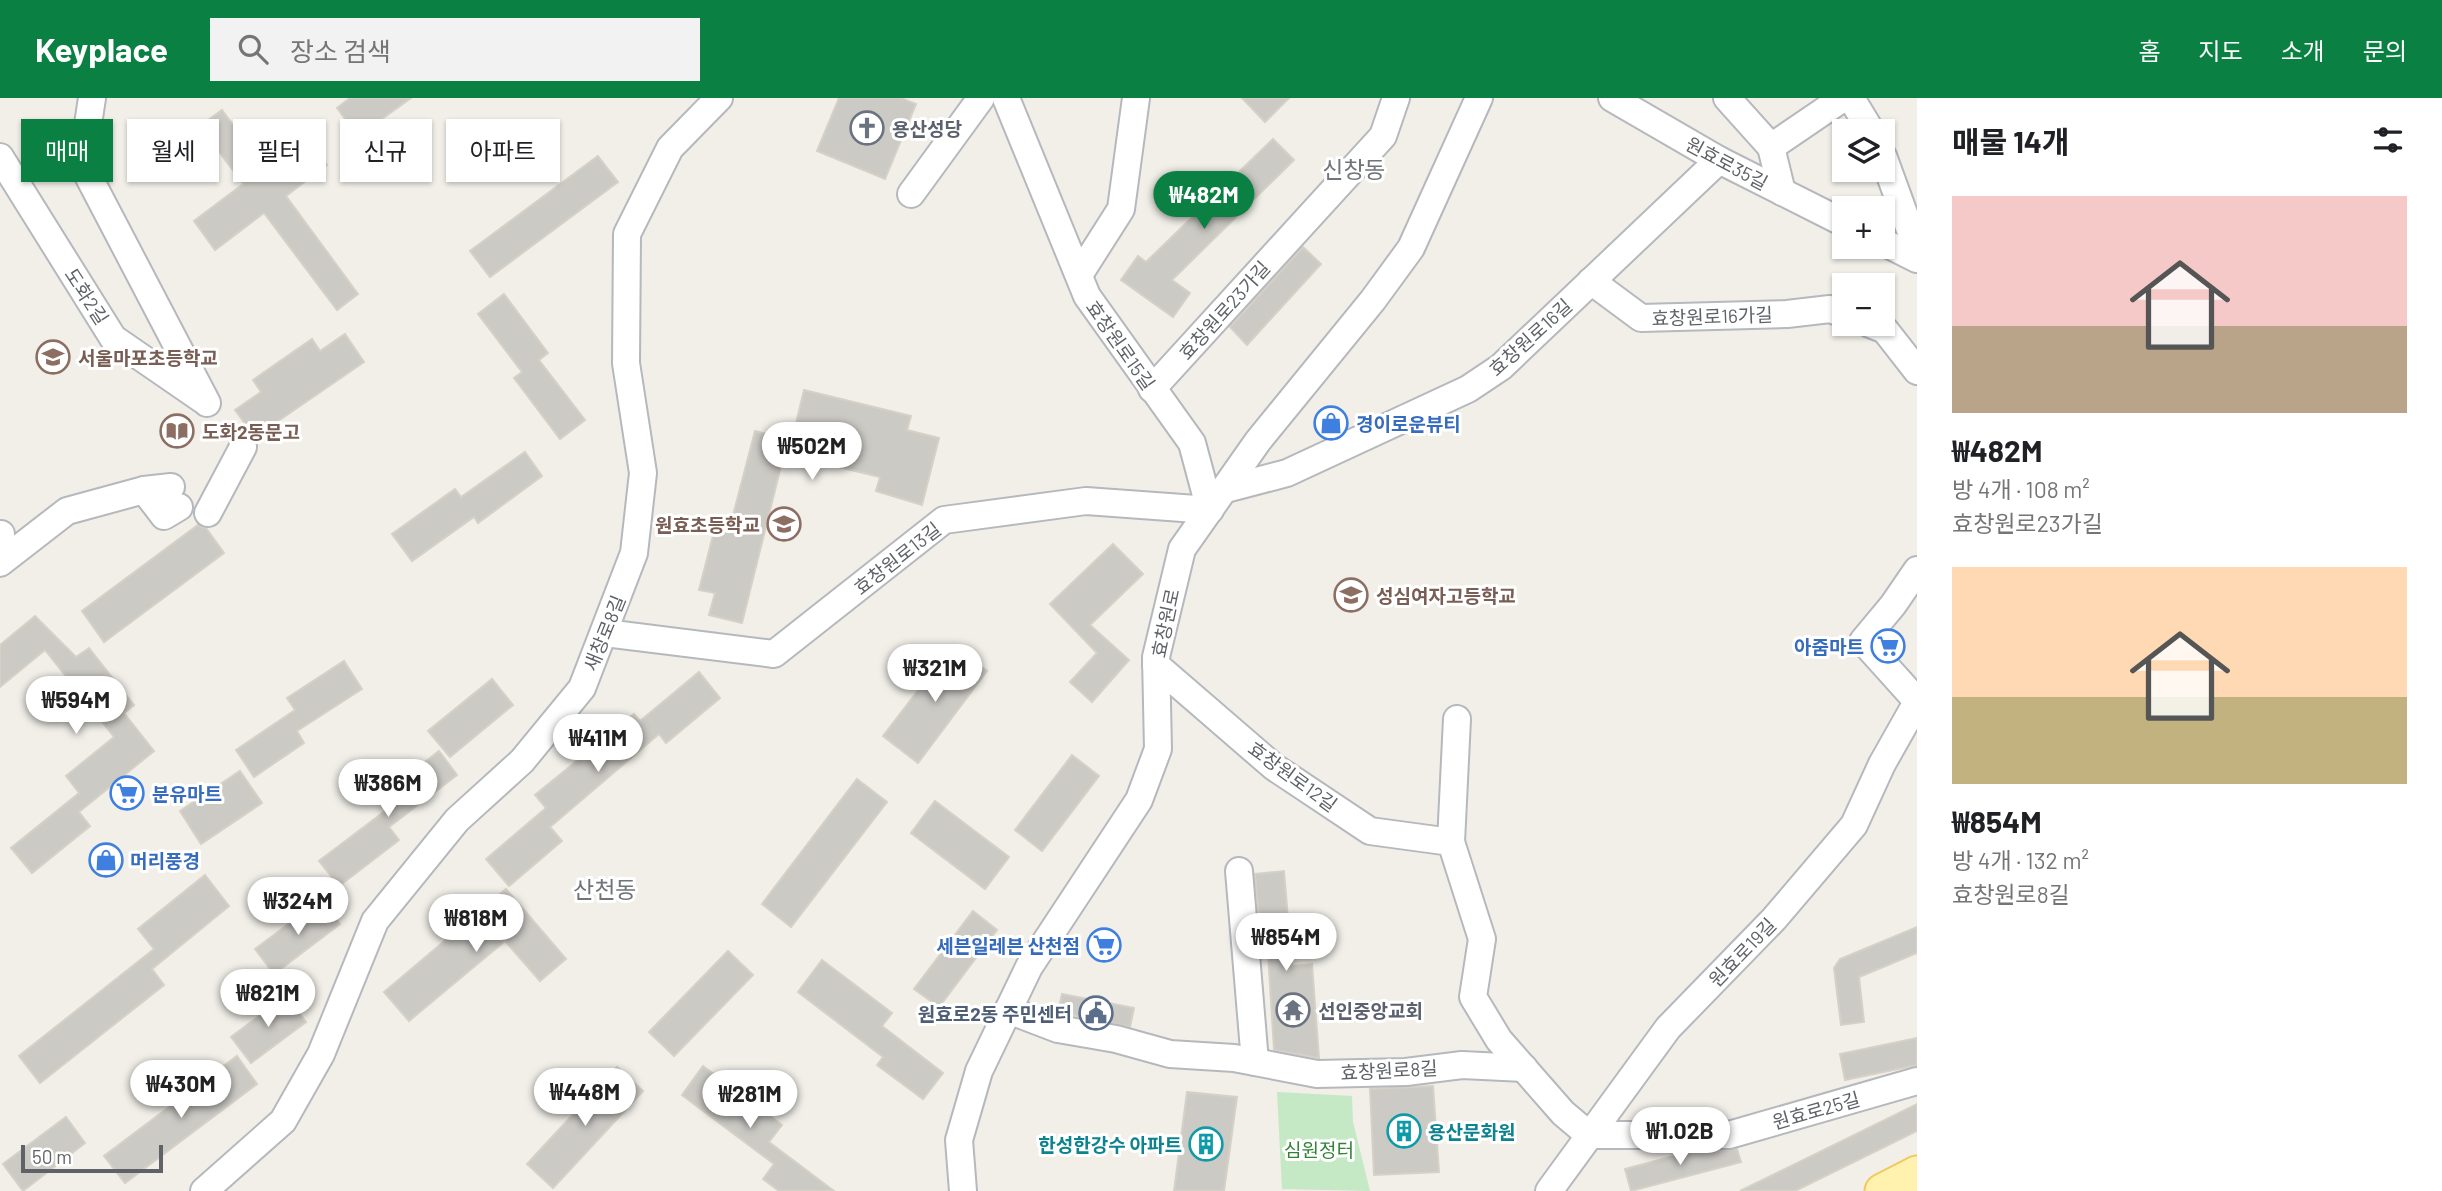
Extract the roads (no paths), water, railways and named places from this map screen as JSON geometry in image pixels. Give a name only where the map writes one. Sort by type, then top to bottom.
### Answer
[{"type":"main road","points":[[1882,1191],[1917,1172]]},
{"type":"street","name":"도화2길","points":[[0,157],[114,338],[207,403],[82,164],[92,98]]},
{"type":"street","name":"새창로8길","points":[[204,1191],[283,1121],[321,1054],[375,921],[457,820],[522,761],[582,688],[634,553],[643,473],[626,363],[626,234],[670,148],[719,98]]},
{"type":"street","points":[[911,194],[981,98]]},
{"type":"street","name":"효창원로15길","points":[[1006,98],[1087,296],[1192,443],[1210,510]]},
{"type":"street","points":[[1079,275],[1121,209],[1136,98]]},
{"type":"street","name":"효창원로23가길","points":[[1152,389],[1383,136],[1396,98]]},
{"type":"street","name":"효창원로","points":[[962,1191],[959,1140],[979,1071],[1030,967],[1139,800],[1158,749],[1156,665],[1182,549],[1258,441],[1373,300],[1411,248],[1479,98]]},
{"type":"street","name":"원효로35길","points":[[1612,98],[1719,160],[1832,217]]},
{"type":"street","points":[[1727,98],[1771,147],[1782,192]]},
{"type":"street","points":[[1771,147],[1843,98]]},
{"type":"street","points":[[1851,98],[1864,119]]},
{"type":"street","name":"효창원로16길","points":[[1226,489],[1287,473],[1468,389],[1501,367],[1719,160]]},
{"type":"street","points":[[1893,182],[1917,249]]},
{"type":"street","points":[[1895,248],[1917,259]]},
{"type":"street","name":"효창원로16가길","points":[[1591,281],[1641,318],[1787,314],[1832,310]]},
{"type":"street","points":[[1890,336],[1917,371]]},
{"type":"street","points":[[208,513],[243,447]]},
{"type":"street","points":[[0,563],[67,511],[144,490],[175,497]]},
{"type":"street","name":"효창원로13길","points":[[605,633],[774,654],[944,520],[1086,502],[1210,510]]},
{"type":"street","points":[[1917,570],[1894,606],[1863,641],[1917,701]]},
{"type":"street","name":"효창원로12길","points":[[1156,665],[1274,767],[1370,831],[1451,842]]},
{"type":"street","name":"원효로19길","points":[[1549,1191],[1668,1028],[1774,919],[1854,825],[1882,764],[1917,701]]},
{"type":"street","points":[[1457,719],[1451,842],[1482,939],[1473,997],[1499,1040],[1563,1113],[1588,1135]]},
{"type":"street","points":[[1239,871],[1255,1062]]},
{"type":"street","name":"효창원로8길","points":[[1008,1010],[1058,1030],[1116,1039],[1170,1054],[1255,1062],[1317,1074],[1406,1072],[1462,1065],[1524,1069]]},
{"type":"street","name":"원효로25길","points":[[1588,1135],[1729,1135],[1917,1081]]},
{"type":"place","name":"용산성당","points":[[867,128]]},
{"type":"place","name":"서울마포초등학교","points":[[53,357]]},
{"type":"place","name":"경이로운뷰티","points":[[1331,423]]},
{"type":"place","name":"도화2동문고","points":[[177,431]]},
{"type":"place","name":"원효초등학교","points":[[784,524]]},
{"type":"place","name":"성심여자고등학교","points":[[1351,595]]},
{"type":"place","name":"아줌마트","points":[[1888,646]]},
{"type":"place","name":"분유마트","points":[[127,793]]},
{"type":"place","name":"머리풍경","points":[[106,860]]},
{"type":"place","name":"세븐일레븐 산천점","points":[[1104,945]]},
{"type":"place","name":"선인중앙교회","points":[[1293,1010]]},
{"type":"place","name":"원효로2동 주민센터","points":[[1096,1013]]},
{"type":"place","name":"용산문화원","points":[[1404,1131]]},
{"type":"place","name":"한성한강수 아파트","points":[[1206,1144]]},
{"type":"district","name":"신창동","points":[[1354,169]]},
{"type":"district","name":"산천동","points":[[605,889]]},
{"type":"park label","name":"심원정터","points":[[1319,1149]]}]
